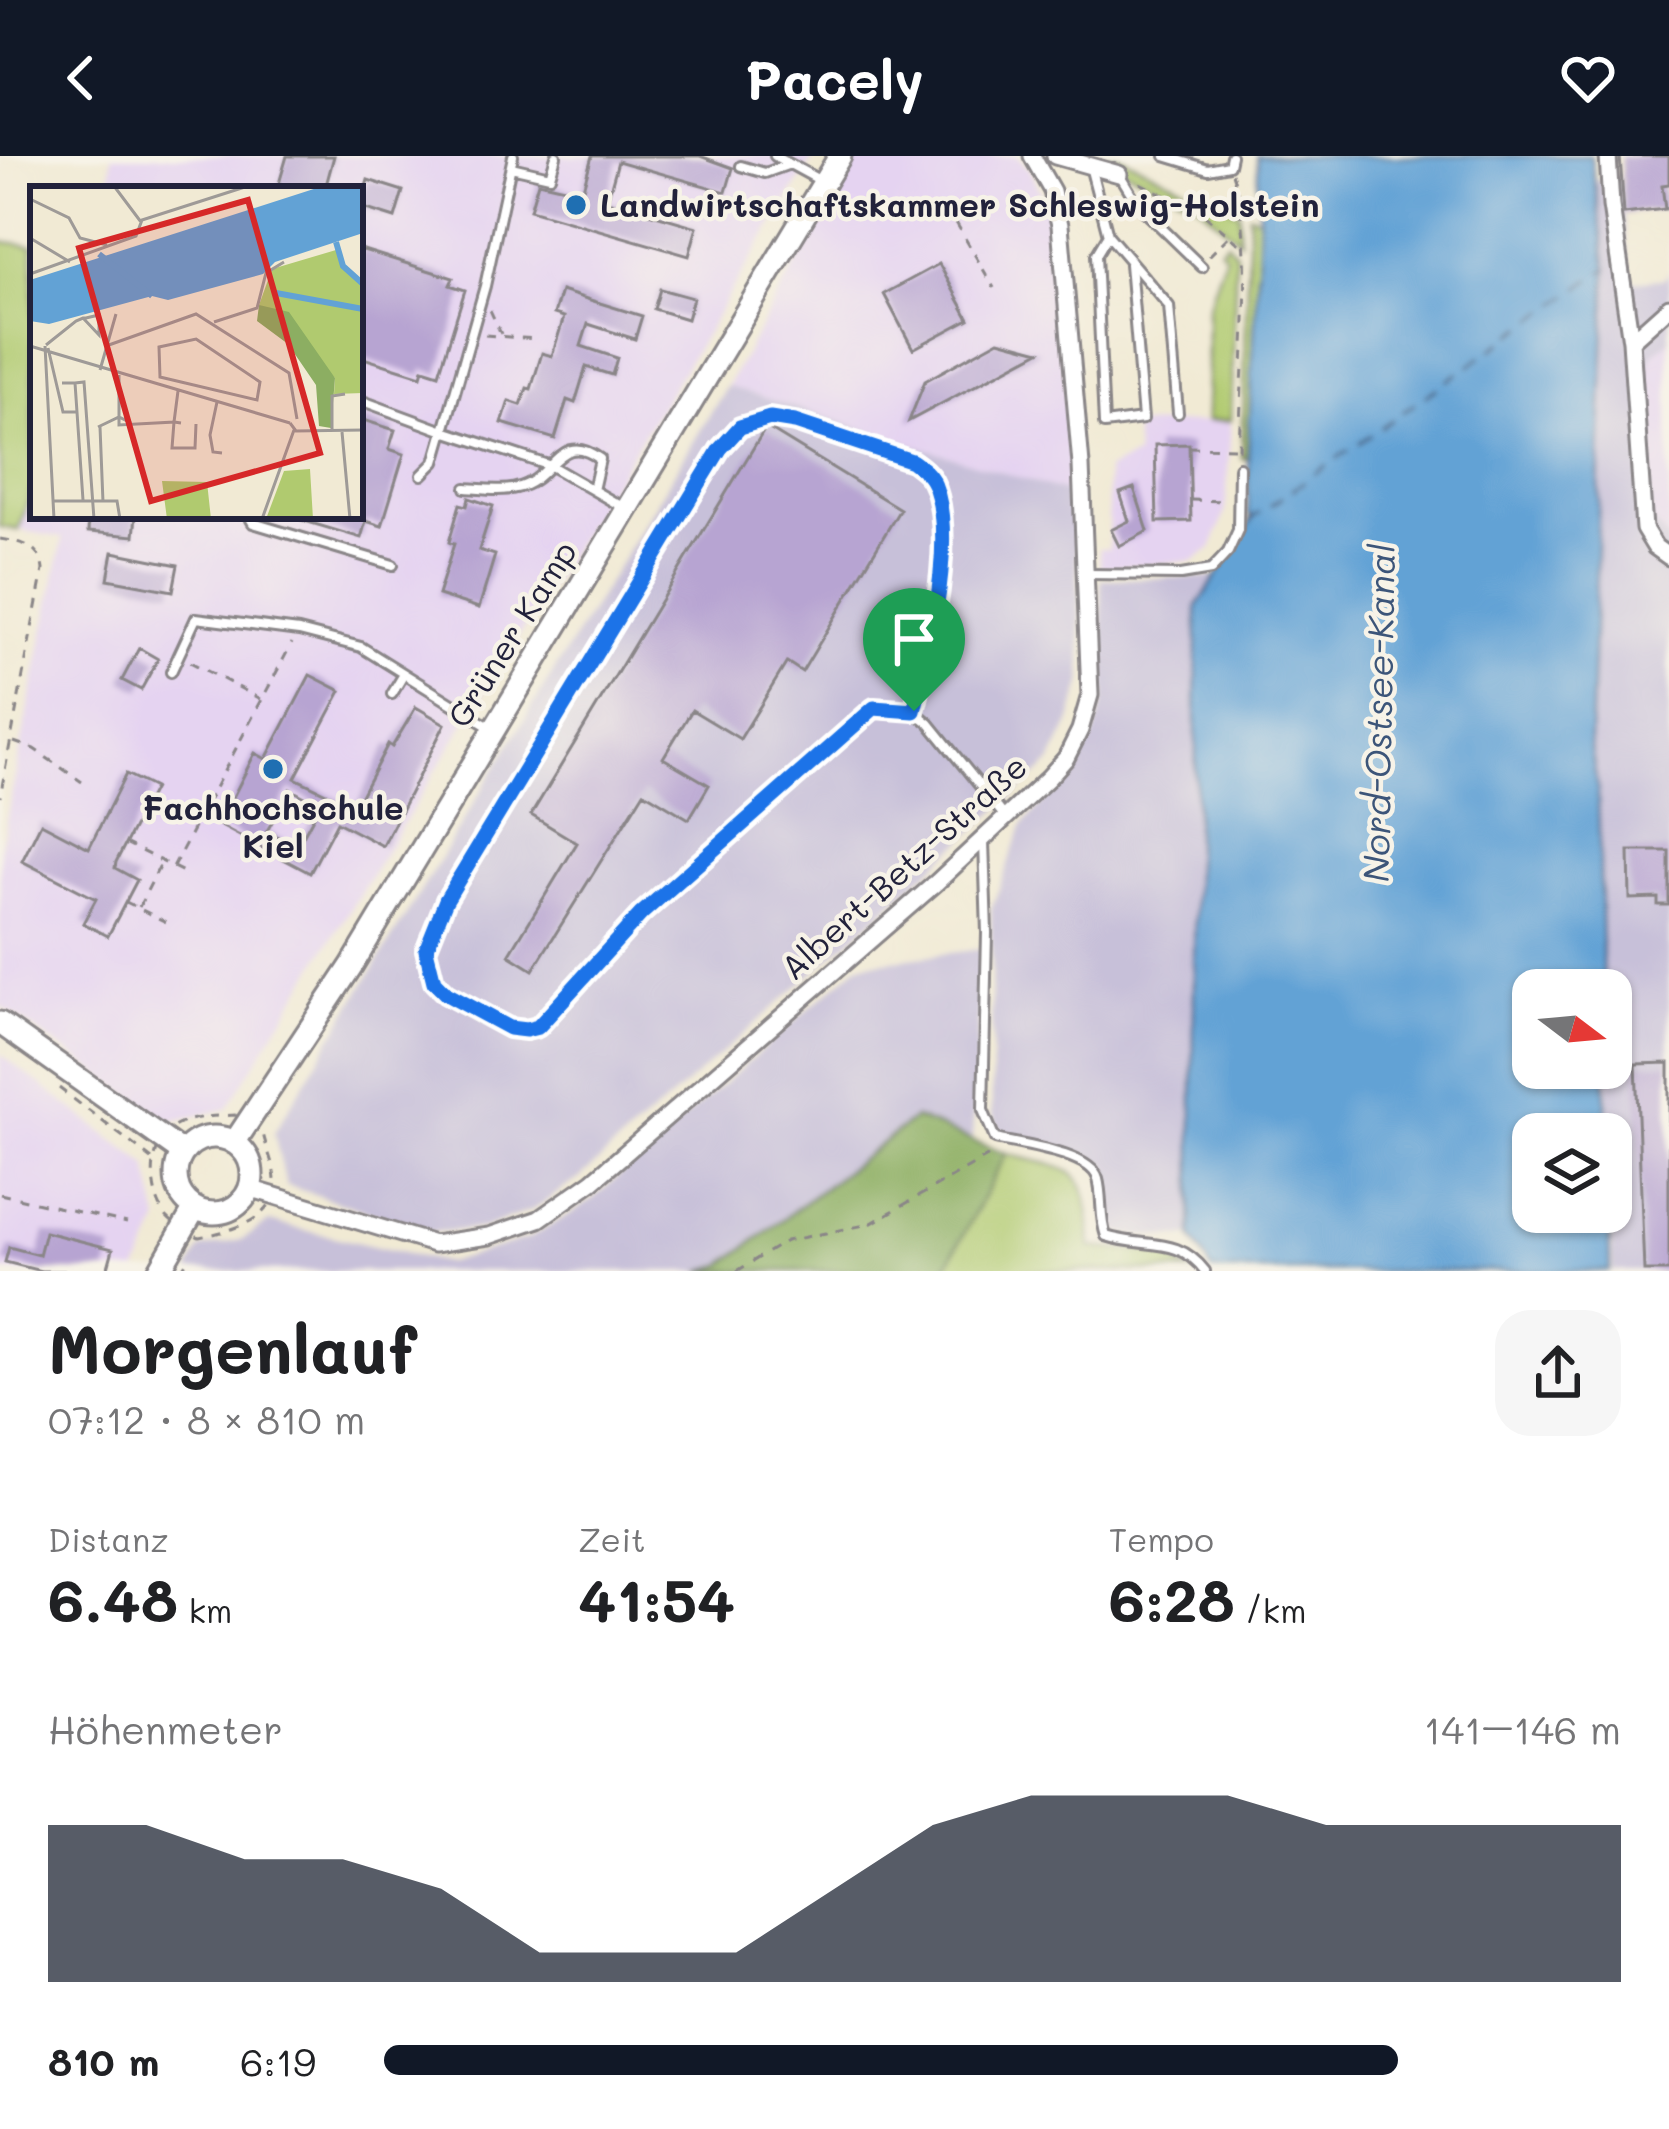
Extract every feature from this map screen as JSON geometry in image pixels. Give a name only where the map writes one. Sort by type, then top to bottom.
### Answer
[{"type":"street","name":"Grüner Kamp","points":[[234,1143],[352,965],[840,156]]},
{"type":"street","name":"Albert-Betz-Straße","points":[[261,1191],[434,1244],[489,1236],[539,1219],[593,1181],[984,840],[1066,758],[1090,695],[1081,465],[1060,225],[1052,191],[1032,156]]},
{"type":"street","points":[[1055,156],[1119,174]]},
{"type":"street","points":[[1608,156],[1631,341],[1645,529],[1655,547],[1669,557]]},
{"type":"street","points":[[1631,341],[1669,308]]},
{"type":"street","points":[[0,1024],[158,1149],[183,1153]]},
{"type":"street","points":[[214,1137],[234,1143],[261,1191],[232,1208],[207,1212],[195,1208],[178,1189],[177,1164],[200,1139],[214,1137]]},
{"type":"street","points":[[159,1271],[195,1208]]},
{"type":"lane","points":[[422,475],[435,462],[444,431],[512,162],[550,176],[556,156]]},
{"type":"lane","points":[[775,156],[824,182]]},
{"type":"lane","points":[[1165,156],[1208,169],[1230,161]]},
{"type":"lane","points":[[741,166],[765,173],[790,164]]},
{"type":"lane","points":[[1090,164],[1108,235],[1169,306],[1178,413]]},
{"type":"lane","points":[[1119,174],[1138,205],[1200,266]]},
{"type":"lane","points":[[1108,235],[1096,255],[1104,424],[1143,419],[1130,264]]},
{"type":"lane","points":[[363,401],[551,466],[628,510]]},
{"type":"lane","points":[[914,711],[934,631],[940,565],[940,515],[936,488],[927,472],[912,461],[795,422],[770,418],[740,427],[720,449],[446,900],[426,950],[434,982],[446,994],[509,1028],[538,1027],[641,914],[874,708],[914,711],[929,723],[1006,818]]},
{"type":"lane","points":[[466,488],[519,488],[569,448],[597,456],[601,466],[593,490]]},
{"type":"lane","points":[[1086,574],[1181,575],[1211,570],[1228,552],[1238,530],[1239,467]]},
{"type":"lane","points":[[251,519],[393,566]]},
{"type":"lane","points":[[171,672],[196,618],[299,631],[361,647],[492,729]]},
{"type":"lane","points":[[392,694],[404,674]]},
{"type":"lane","points":[[984,840],[983,1110],[995,1138],[1086,1161],[1098,1176],[1106,1236],[1181,1247],[1205,1271]]},
{"type":"path","points":[[1230,161],[1241,202],[1244,248],[1239,467]]},
{"type":"path","points":[[1119,174],[1203,214],[1244,248]]},
{"type":"path","points":[[946,207],[994,289]]},
{"type":"path","points":[[1200,266],[1229,236]]},
{"type":"path","points":[[484,286],[491,316],[502,335]]},
{"type":"path","points":[[471,335],[535,339]]},
{"type":"path","points":[[1189,447],[1239,448]]},
{"type":"path","points":[[1191,500],[1238,501]]},
{"type":"path","points":[[0,539],[34,547],[42,557],[43,570],[0,797]]},
{"type":"path","points":[[173,867],[299,631]]},
{"type":"path","points":[[178,656],[263,700]]},
{"type":"path","points":[[12,741],[34,749],[82,782]]},
{"type":"path","points":[[125,843],[190,875]]},
{"type":"path","points":[[140,907],[162,861]]},
{"type":"path","points":[[126,902],[166,922]]},
{"type":"path","points":[[44,1077],[158,1149]]},
{"type":"path","points":[[236,1115],[247,1122],[263,1133],[276,1183],[261,1191],[266,1210],[226,1232],[199,1238],[167,1217],[158,1149],[174,1127],[212,1116],[236,1115]]},
{"type":"path","points":[[737,1271],[786,1241],[870,1224],[989,1156],[995,1138]]},
{"type":"path","points":[[0,1195],[127,1223]]},
{"type":"shaded area","points":[[112,156],[815,156],[227,1109],[169,1122],[0,1006],[0,851],[63,538],[19,530],[30,494],[30,519],[363,519],[363,186],[109,186]]},
{"type":"shaded area","points":[[858,156],[1016,156],[1028,167],[1052,214],[1074,495],[727,386]]},
{"type":"shaded area","points":[[1619,177],[1631,281],[1665,279],[1669,271],[1669,341],[1653,353],[1647,376],[1652,520],[1669,541],[1669,1271],[1613,1271],[1612,1233],[1632,1233],[1632,1113],[1608,1113],[1608,1089],[1632,1089],[1632,969],[1603,969],[1598,793],[1590,741],[1607,269],[1595,181]]},
{"type":"shaded area","points":[[1669,341],[1669,541],[1652,520],[1647,376],[1653,353]]},
{"type":"shaded area","points":[[727,386],[1074,495],[1083,681],[1051,763],[580,1178],[534,1209],[482,1229],[430,1232],[286,1185],[274,1133]]},
{"type":"shaded area","points":[[1231,420],[1226,510],[1212,549],[1193,561],[1100,568],[1099,548],[1109,549],[1107,470],[1136,456],[1134,426]]},
{"type":"shaded area","points":[[1215,577],[1197,607],[1192,1237],[1137,1236],[1110,1230],[1106,1164],[1001,1133],[992,1114],[991,909],[1023,825],[1078,766],[1095,734],[1105,696],[1101,579]]},
{"type":"shaded area","points":[[982,949],[972,1143],[915,1119],[723,1265],[702,1271],[189,1271],[201,1249],[241,1240],[269,1222],[447,1263],[530,1238],[588,1203],[860,964]]},
{"type":"shaded area","points":[[0,1054],[148,1166],[160,1221],[138,1271],[0,1271]]},
{"type":"green space","points":[[1094,156],[1119,156],[1239,212],[1239,240],[1196,202]]},
{"type":"green space","points":[[1249,214],[1260,217],[1247,459],[1242,458]]},
{"type":"green space","points":[[0,241],[30,246],[30,494],[19,530],[0,527]]},
{"type":"green space","points":[[1227,242],[1236,253],[1231,420],[1207,421],[1207,308],[1225,255],[1220,249]]},
{"type":"green space","points":[[915,1118],[1006,1154],[944,1271],[702,1271],[723,1265]]},
{"type":"green space","points":[[1006,1154],[1076,1176],[1087,1200],[1091,1247],[1163,1253],[1190,1271],[944,1271]]},
{"type":"water","name":"Nord-Ostsee-Kanal","points":[[1257,156],[1591,156],[1607,269],[1590,741],[1598,793],[1602,969],[1512,969],[1512,1089],[1606,1089],[1606,1113],[1512,1113],[1512,1233],[1609,1233],[1610,1271],[1212,1271],[1192,1237],[1197,607],[1253,518],[1248,513],[1248,468]]},
{"type":"building","points":[[287,156],[334,156],[326,186],[278,186]]},
{"type":"building","name":"Landwirtschaftskammer Schleswig-Holstein","points":[[592,156],[700,156],[733,168],[726,192],[618,161],[607,201],[697,227],[689,256],[530,210],[538,182],[582,192]]},
{"type":"building","points":[[1620,156],[1669,156],[1669,184],[1662,185],[1665,209],[1624,214]]},
{"type":"building","points":[[368,180],[403,191],[395,218],[363,208]]},
{"type":"building","points":[[363,250],[453,278],[450,285],[465,290],[439,374],[423,369],[421,376],[363,358]]},
{"type":"building","points":[[939,264],[969,319],[913,349],[884,294]]},
{"type":"building","points":[[660,289],[693,298],[687,319],[654,309]]},
{"type":"building","points":[[561,291],[642,316],[635,339],[588,324],[581,346],[617,358],[612,375],[586,367],[575,403],[567,400],[555,439],[502,423],[509,401],[521,405],[527,388],[531,389],[542,353],[552,356],[564,317],[554,314]]},
{"type":"building","points":[[999,340],[1040,351],[909,421],[925,381]]},
{"type":"building","points":[[363,420],[395,430],[389,449],[404,454],[382,526],[366,521],[361,538],[298,519],[363,519]]},
{"type":"building","points":[[766,427],[900,509],[802,672],[787,662],[740,739],[692,710],[663,758],[709,785],[689,819],[644,792],[533,970],[509,955],[577,843],[531,815]]},
{"type":"building","points":[[1189,444],[1191,521],[1157,522],[1155,445]]},
{"type":"building","points":[[1134,488],[1148,531],[1119,546],[1111,530],[1129,521],[1120,493]]},
{"type":"building","points":[[469,498],[493,506],[479,550],[495,555],[479,608],[438,595],[460,504],[467,506]]},
{"type":"building","points":[[89,519],[136,519],[134,536],[88,532]]},
{"type":"building","points":[[113,552],[178,565],[173,591],[108,579]]},
{"type":"building","points":[[139,648],[158,659],[141,690],[122,680]]},
{"type":"building","name":"Fachhochschule Kiel","points":[[310,675],[341,691],[295,778],[355,807],[388,744],[392,747],[416,707],[445,724],[383,846],[337,822],[310,873],[219,825],[255,753],[266,759]],"holes":[[[290,789],[320,805],[297,847],[267,831]]]},
{"type":"building","points":[[126,774],[154,788],[116,862],[115,868],[137,880],[108,936],[83,923],[96,899],[22,861],[41,823],[89,848]]},
{"type":"building","points":[[1629,851],[1669,851],[1669,905],[1658,905],[1658,898],[1630,899]]},
{"type":"building","points":[[1669,1063],[1669,1271],[1644,1271],[1636,1064]]},
{"type":"building","points":[[45,1232],[113,1249],[107,1271],[41,1271],[5,1262],[9,1247],[39,1255]]},
{"type":"ferry route","points":[[1248,521],[1609,267]]},
{"type":"place","name":"Landwirtschaftskammer Schleswig-Holstein","points":[[576,205]]},
{"type":"place","name":"Fachhochschule Kiel","points":[[273,769]]},
{"type":"route","points":[[770,418],[795,422],[912,461],[927,472],[936,488],[940,515],[940,565],[934,631],[914,711],[874,708],[641,914],[538,1027],[509,1028],[446,994],[434,982],[426,950],[446,900],[720,449],[740,427],[770,418]]}]
